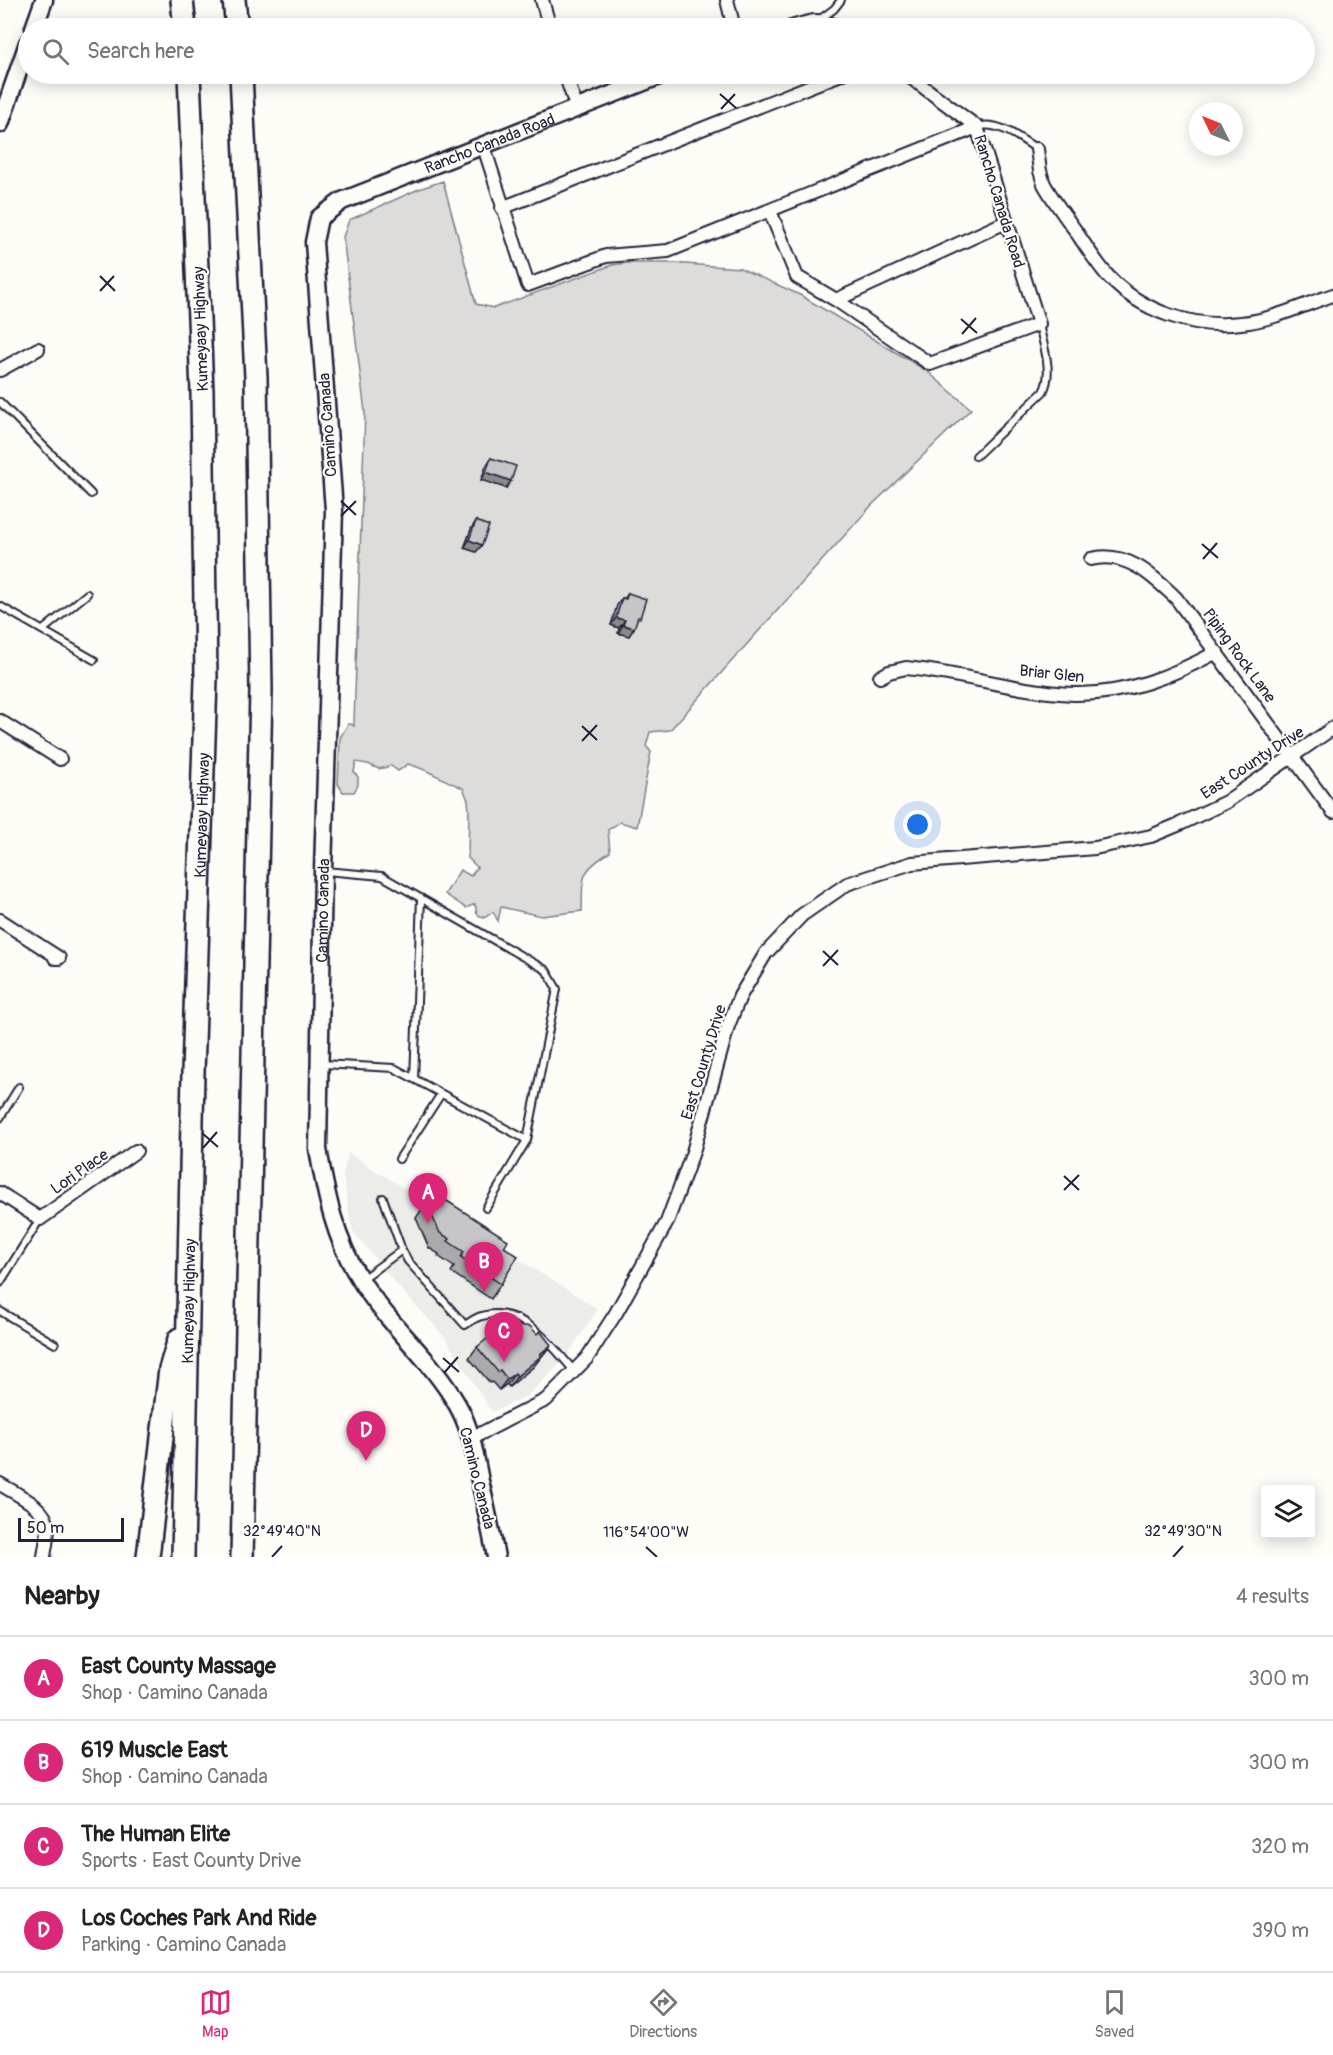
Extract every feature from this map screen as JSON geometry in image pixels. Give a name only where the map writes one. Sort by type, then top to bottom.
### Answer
[{"type":"highway","points":[[182,0],[184,18]]},
{"type":"highway","points":[[234,0],[236,18]]},
{"type":"highway","name":"Kumeyaay Highway","points":[[183,1557],[196,953],[206,680],[202,392],[189,84]]},
{"type":"highway","points":[[241,84],[256,377],[261,690],[242,1557]]},
{"type":"highway","points":[[148,1557],[170,1370],[187,1309]]},
{"type":"highway","points":[[244,1441],[257,1557]]},
{"type":"street","points":[[38,18],[44,0]]},
{"type":"street","points":[[543,0],[548,18]]},
{"type":"street","points":[[727,0],[732,18]]},
{"type":"street","points":[[0,124],[18,73]]},
{"type":"street","points":[[568,84],[577,109]]},
{"type":"street","name":"Rancho Canada Road","points":[[319,218],[342,201],[639,84]]},
{"type":"street","points":[[502,208],[816,84]]},
{"type":"street","name":"Rancho Canada Road","points":[[919,84],[977,127],[1039,324]]},
{"type":"street","points":[[483,144],[528,285],[606,256],[668,251],[977,127]]},
{"type":"street","points":[[1037,149],[1044,184],[1099,266],[1128,294],[1152,308],[1173,317],[1194,322],[1240,323],[1272,316],[1333,295]]},
{"type":"street","points":[[770,211],[797,277],[836,300],[930,364],[1039,324]]},
{"type":"street","name":"Camino Canada","points":[[319,218],[314,242],[334,510],[323,871],[318,1149],[326,1192],[339,1237],[360,1280],[386,1315],[440,1378],[459,1408],[472,1438],[496,1557]]},
{"type":"street","points":[[836,300],[1006,222]]},
{"type":"street","points":[[0,370],[38,348]]},
{"type":"street","name":"Piping Rock Lane","points":[[1091,559],[1109,556],[1134,564],[1176,598],[1333,812]]},
{"type":"street","name":"Briar Glen","points":[[880,677],[899,669],[914,669],[1044,691],[1086,694],[1153,682],[1217,652]]},
{"type":"street","points":[[0,721],[60,759]]},
{"type":"street","name":"East County Drive","points":[[472,1438],[546,1400],[587,1358],[667,1222],[693,1152],[728,1026],[741,996],[766,953],[802,915],[847,884],[912,863],[1079,850],[1120,844],[1150,836],[1226,802],[1333,728]]},
{"type":"street","points":[[0,920],[59,958],[55,958]]},
{"type":"street","name":"Lori Place","points":[[40,1219],[136,1151]]},
{"type":"street","points":[[0,1193],[40,1219]]},
{"type":"street","points":[[0,1484],[36,1507],[46,1519],[48,1528],[44,1557]]},
{"type":"lane","points":[[822,18],[841,0]]},
{"type":"lane","points":[[977,127],[992,126],[1010,133],[1037,149]]},
{"type":"lane","points":[[976,456],[1043,392],[1047,385],[1048,368],[1039,324]]},
{"type":"lane","points":[[0,402],[91,494]]},
{"type":"lane","points":[[43,630],[87,594]]},
{"type":"lane","points":[[0,606],[94,660]]},
{"type":"lane","points":[[323,871],[382,876],[546,970],[557,989],[527,1140],[486,1208]]},
{"type":"lane","points":[[414,1079],[421,898]]},
{"type":"lane","points":[[319,1064],[394,1068],[527,1140]]},
{"type":"lane","points":[[0,1118],[19,1087]]},
{"type":"lane","points":[[399,1159],[441,1094]]},
{"type":"lane","points":[[383,1198],[408,1261],[465,1325],[480,1316],[500,1314],[532,1326],[574,1371]]},
{"type":"lane","points":[[0,1283],[40,1219]]},
{"type":"lane","points":[[360,1280],[402,1250]]},
{"type":"lane","points":[[0,1311],[55,1344]]},
{"type":"shaded area","points":[[443,181],[476,304],[494,308],[612,265],[671,263],[740,268],[800,295],[927,371],[971,409],[871,506],[670,730],[650,732],[646,746],[651,752],[637,827],[620,822],[608,830],[610,852],[593,865],[585,876],[582,911],[541,916],[501,907],[498,921],[493,912],[484,918],[477,914],[475,904],[466,908],[445,894],[460,870],[471,876],[477,867],[468,858],[469,811],[468,800],[463,788],[408,764],[398,771],[391,766],[379,769],[356,762],[354,772],[358,777],[358,785],[354,792],[343,792],[338,784],[340,738],[348,724],[354,726],[365,412],[343,237],[349,220],[419,189]]},
{"type":"shaded area","points":[[348,1153],[598,1309],[563,1361],[527,1396],[492,1412],[444,1336],[395,1283],[352,1230],[343,1176]]},
{"type":"building","points":[[491,458],[516,466],[511,481],[486,472]]},
{"type":"building","points":[[476,521],[489,526],[482,545],[469,540]]},
{"type":"building","points":[[628,593],[646,599],[634,628],[623,625],[625,620],[616,618],[622,598],[626,599]]},
{"type":"building","points":[[433,1192],[508,1240],[504,1247],[518,1256],[501,1284],[461,1257],[464,1252],[440,1233],[426,1203]]},
{"type":"building","points":[[511,1319],[517,1326],[530,1326],[537,1334],[540,1331],[551,1345],[517,1376],[515,1373],[507,1379],[477,1347]]},
{"type":"place","name":"East County Massage","points":[[428,1223]]},
{"type":"place","name":"619 Muscle East","points":[[484,1292]]},
{"type":"place","name":"The Human Elite","points":[[504,1362]]},
{"type":"place","name":"Los Coches Park And Ride","points":[[366,1461]]}]
